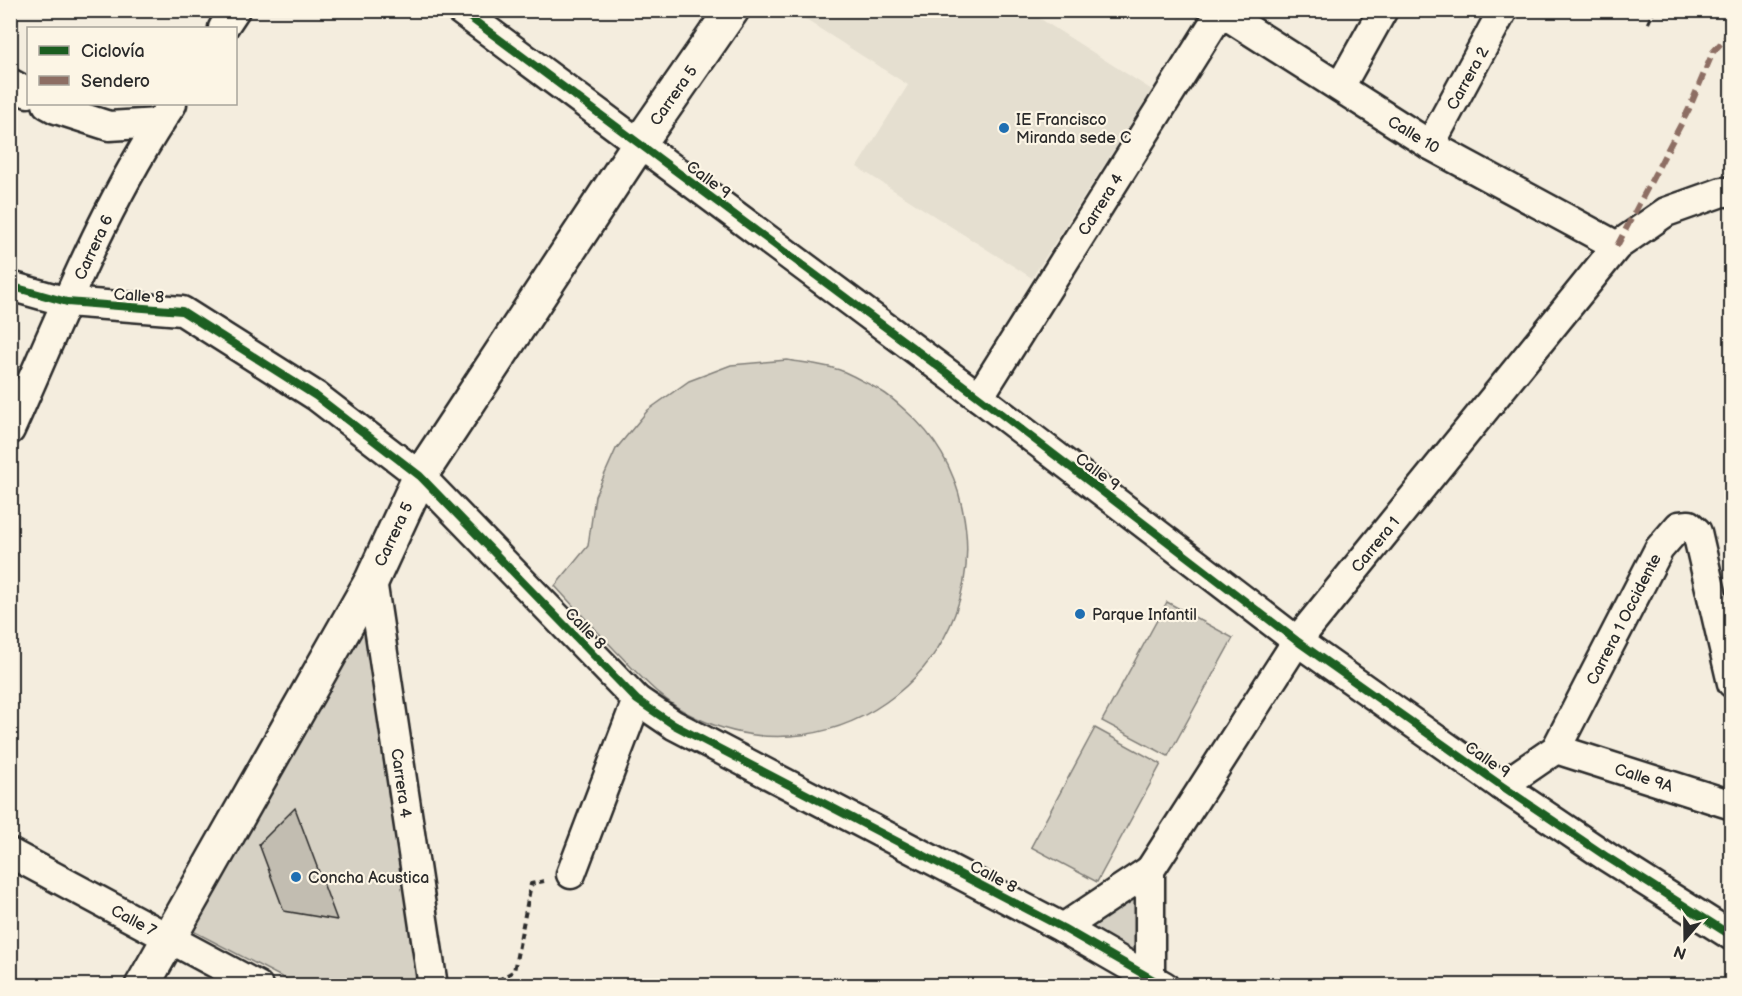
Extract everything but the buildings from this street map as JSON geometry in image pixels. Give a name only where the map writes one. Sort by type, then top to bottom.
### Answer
[{"type":"street","points":[[224,27],[235,10]]},
{"type":"street","name":"Calle 9","points":[[460,10],[979,397],[1297,641],[1502,786],[1607,857],[1731,936]]},
{"type":"street","name":"Carrera 5","points":[[142,986],[372,580],[420,476],[639,144],[732,10]]},
{"type":"street","points":[[1340,87],[1383,10]]},
{"type":"street","name":"Carrera 2","points":[[1430,145],[1503,10]]},
{"type":"street","name":"Calle 10","points":[[1220,11],[1430,145],[1617,246]]},
{"type":"street","name":"Carrera 4","points":[[979,397],[1220,11]]},
{"type":"street","points":[[10,82],[27,92]]},
{"type":"street","points":[[49,105],[109,126],[166,113]]},
{"type":"street","name":"Carrera 6","points":[[10,430],[113,203],[166,113]]},
{"type":"street","name":"Carrera 1","points":[[1150,870],[1297,641],[1617,246],[1666,212],[1722,192],[1731,192]]},
{"type":"street","name":"Calle 8","points":[[10,286],[67,302],[182,312],[316,396],[420,476],[637,700],[674,725],[1063,928],[1155,983]]},
{"type":"street","name":"Carrera 1 Occidente","points":[[1502,786],[1556,748],[1659,549],[1679,526],[1689,525],[1697,532],[1731,683]]},
{"type":"street","name":"Carrera 4","points":[[372,580],[433,986]]},
{"type":"street","points":[[571,874],[637,700]]},
{"type":"street","name":"Calle 9A","points":[[1556,748],[1731,805]]},
{"type":"street","name":"Calle 7","points":[[10,853],[258,986]]},
{"type":"street","points":[[1063,928],[1150,870]]},
{"type":"street","points":[[1150,870],[1155,983]]},
{"type":"path","points":[[1648,23],[1654,10]]},
{"type":"path","points":[[489,986],[514,971],[531,884],[571,874]]},
{"type":"shaded area","name":"IE Francisco Miranda sede C","points":[[792,11],[1028,11],[1152,90],[1032,278],[857,167],[908,85]]},
{"type":"shaded area","points":[[787,360],[838,370],[871,385],[894,400],[926,431],[942,454],[954,479],[962,507],[966,563],[955,614],[931,659],[896,695],[852,721],[803,735],[751,734],[697,718],[673,705],[633,669],[555,586],[588,546],[595,496],[616,449],[648,410],[689,381],[731,365]]},
{"type":"shaded area","points":[[1167,602],[1233,638],[1168,756],[1102,721]]},
{"type":"shaded area","points":[[367,621],[426,985],[297,985],[193,931]]},
{"type":"shaded area","points":[[1095,728],[1161,764],[1097,882],[1031,847]]},
{"type":"shaded area","points":[[1143,883],[1145,965],[1076,927]]},
{"type":"marked path","points":[[1617,246],[1689,109],[1713,52],[1732,31]]},
{"type":"cycle path","points":[[460,10],[979,397],[1297,641],[1502,786],[1607,857],[1732,936]]},
{"type":"cycle path","points":[[10,286],[67,302],[182,311],[316,396],[420,476],[637,700],[674,725],[1063,928],[1164,986]]},
{"type":"place","name":"IE Francisco Miranda sede C","points":[[1004,128]]},
{"type":"place","name":"Parque Infantil","points":[[1080,614]]},
{"type":"place","name":"Concha Acustica","points":[[296,877]]}]
